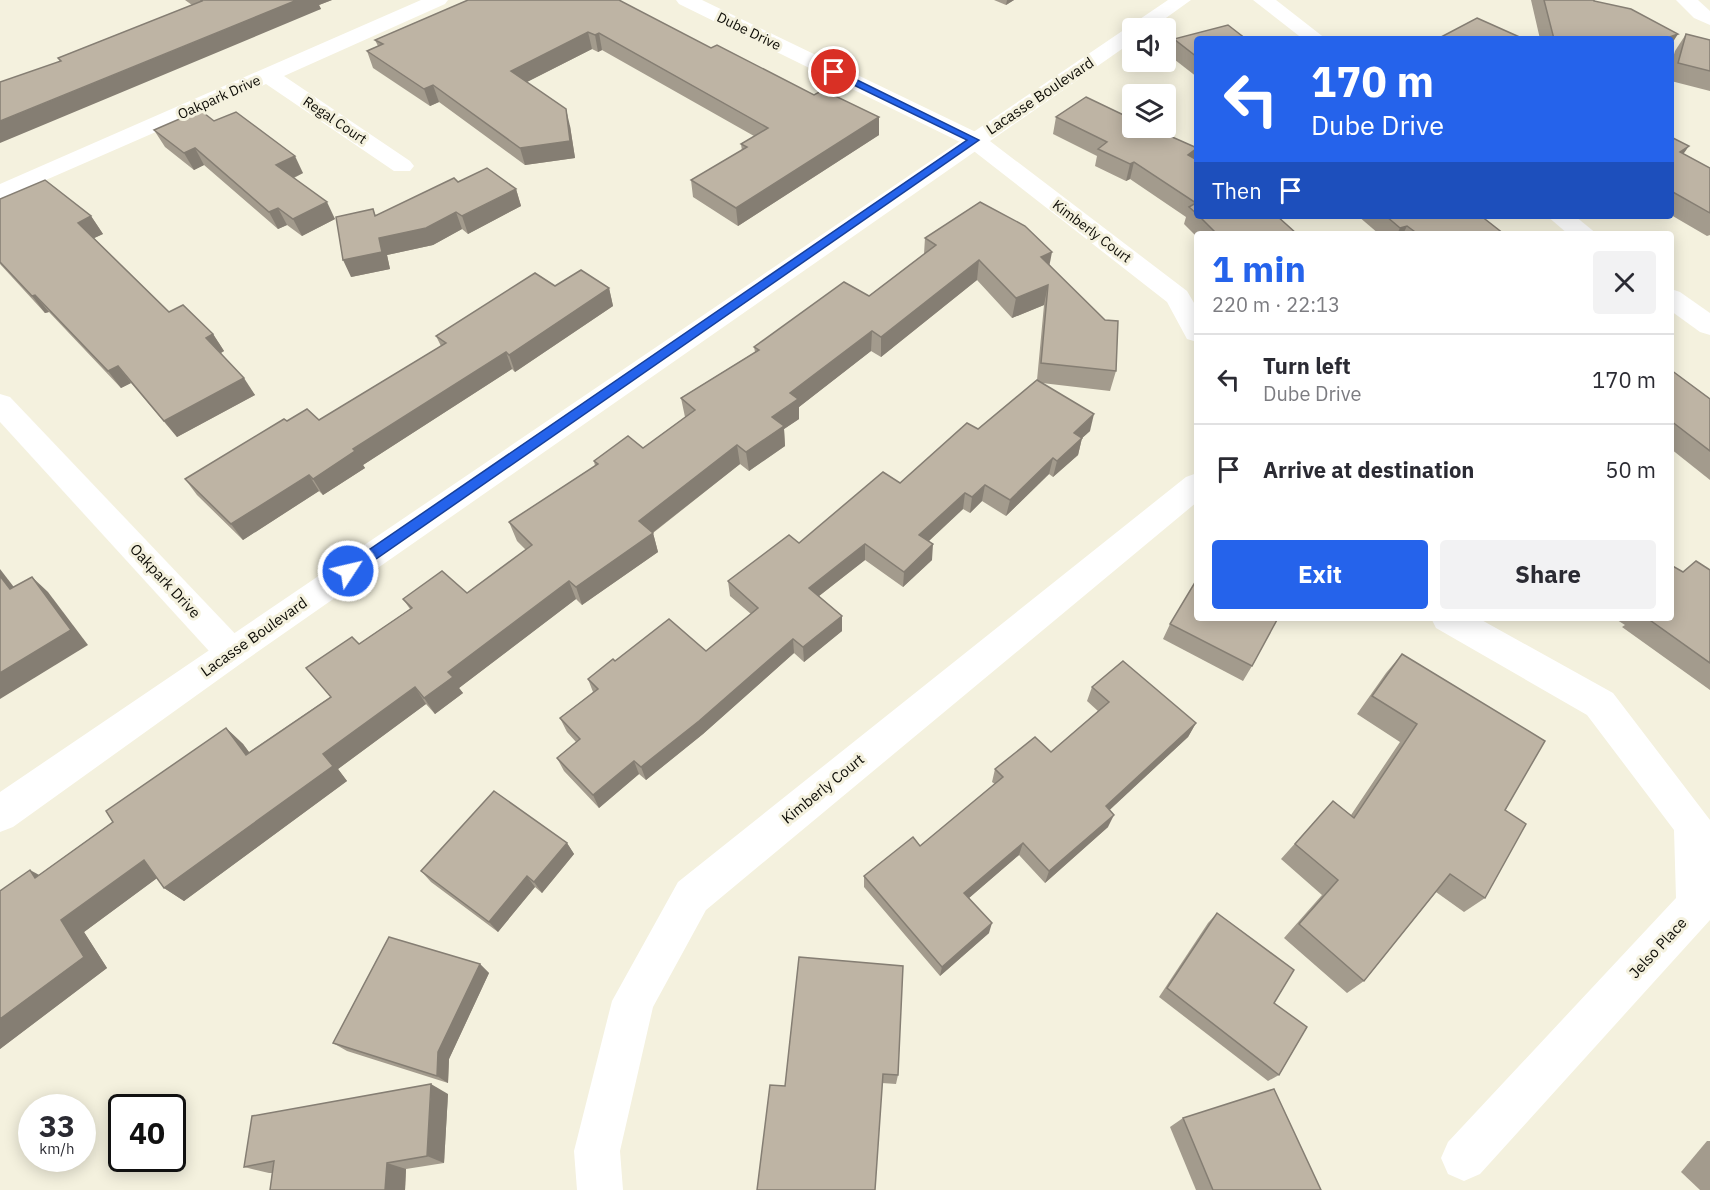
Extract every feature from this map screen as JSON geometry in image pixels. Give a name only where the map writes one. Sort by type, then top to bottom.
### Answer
[{"type":"street","name":"Oakpark Drive","points":[[0,194],[438,0]]},
{"type":"street","name":"Dube Drive","points":[[686,0],[974,140]]},
{"type":"street","points":[[1154,18],[1181,0]]},
{"type":"street","points":[[1263,0],[1313,36]]},
{"type":"street","points":[[1686,0],[1710,19]]},
{"type":"street","name":"Lacasse Boulevard","points":[[0,814],[231,652],[1122,40]]},
{"type":"street","name":"Regal Court","points":[[268,75],[402,166]]},
{"type":"street","name":"Kimberly Court","points":[[974,140],[1178,297],[1194,327]]},
{"type":"street","points":[[1563,219],[1580,231]]},
{"type":"street","points":[[1674,300],[1710,326]]},
{"type":"street","name":"Oakpark Drive","points":[[0,404],[231,652]]},
{"type":"street","name":"Kimberly Court","points":[[600,1190],[597,1151],[633,1001],[692,896],[1194,487]]},
{"type":"street","name":"Jelso Place","points":[[1453,621],[1600,704],[1694,825],[1696,895],[1696,906],[1464,1158]]},
{"type":"building","points":[[201,0],[297,0],[0,121],[0,82],[61,61],[58,58]]},
{"type":"building","points":[[468,0],[619,0],[711,48],[717,45],[814,95],[823,90],[879,117],[736,208],[691,180],[747,147],[741,144],[768,128],[599,33],[595,35],[588,32],[511,71],[566,109],[570,141],[520,148],[433,85],[424,89],[367,51],[383,44],[375,40]]},
{"type":"building","points":[[1544,0],[1594,0],[1631,9],[1678,34],[1672,36],[1553,36]]},
{"type":"building","points":[[1477,18],[1517,36],[1443,36]]},
{"type":"building","points":[[1228,25],[1242,36],[1194,36],[1194,55],[1176,38]]},
{"type":"building","points":[[1686,34],[1710,40],[1710,71],[1678,63]]},
{"type":"building","points":[[1086,97],[1122,114],[1122,138],[1174,138],[1194,147],[1194,150],[1188,155],[1194,158],[1194,202],[1134,162],[1130,164],[1098,149],[1107,142],[1056,117]]},
{"type":"building","points":[[200,110],[214,121],[236,112],[295,156],[276,165],[327,202],[293,219],[278,208],[269,212],[195,148],[184,153],[154,130]]},
{"type":"building","points":[[1674,138],[1689,146],[1680,152],[1710,168],[1710,213],[1674,193]]},
{"type":"building","points":[[487,168],[516,189],[462,216],[456,212],[426,228],[379,238],[382,252],[343,260],[336,217],[373,209],[375,216],[454,178],[458,182]]},
{"type":"building","points":[[45,180],[91,216],[78,223],[169,312],[183,305],[213,334],[206,338],[244,378],[164,421],[118,366],[108,371],[35,295],[32,296],[0,262],[0,199]]},
{"type":"building","points":[[980,202],[1025,226],[1052,252],[1041,257],[1105,320],[1118,321],[1116,371],[1041,363],[1048,285],[1016,298],[979,260],[881,337],[872,331],[790,393],[798,399],[772,417],[784,426],[746,452],[737,445],[639,521],[653,533],[576,587],[569,581],[448,672],[453,677],[424,698],[415,687],[323,754],[333,766],[164,888],[144,860],[61,920],[84,957],[0,1019],[0,891],[30,870],[35,878],[113,822],[106,811],[226,728],[246,755],[331,697],[306,668],[352,637],[359,644],[412,608],[403,599],[442,571],[467,593],[532,545],[509,522],[598,464],[594,461],[628,436],[643,448],[695,410],[681,398],[759,350],[754,347],[844,282],[869,296],[936,245],[925,238]]},
{"type":"building","points":[[1202,219],[1280,219],[1294,231],[1214,231]]},
{"type":"building","points":[[1390,219],[1485,219],[1500,231],[1414,231],[1407,226],[1400,228]]},
{"type":"building","points":[[581,270],[609,288],[509,355],[506,352],[353,449],[355,451],[313,479],[309,475],[231,524],[185,479],[284,419],[287,421],[307,409],[319,420],[446,343],[436,336],[535,273],[555,286]]},
{"type":"building","points":[[1674,372],[1710,399],[1710,451],[1674,423]]},
{"type":"building","points":[[1037,380],[1094,414],[1074,433],[1082,438],[1057,461],[1053,458],[1010,500],[985,485],[972,497],[965,493],[919,535],[933,544],[904,572],[865,544],[809,588],[842,616],[803,647],[793,639],[699,721],[641,767],[634,761],[593,795],[557,758],[580,739],[560,718],[598,689],[588,679],[613,659],[615,661],[669,619],[706,651],[758,608],[728,581],[789,535],[799,543],[883,472],[900,483],[967,423],[978,429]]},
{"type":"building","points":[[1696,561],[1710,570],[1710,663],[1651,621],[1674,621],[1674,567],[1683,572]]},
{"type":"building","points":[[0,576],[10,589],[32,577],[71,630],[0,673]]},
{"type":"building","points":[[1194,584],[1194,621],[1276,621],[1252,666],[1170,624]]},
{"type":"building","points":[[1402,654],[1545,741],[1505,810],[1526,824],[1485,898],[1450,874],[1364,981],[1299,924],[1338,880],[1295,844],[1333,801],[1354,818],[1417,724],[1372,696]]},
{"type":"building","points":[[1123,661],[1196,723],[1106,806],[1114,815],[1049,871],[1023,843],[964,893],[992,923],[942,967],[864,876],[913,837],[920,846],[1003,777],[995,769],[1035,737],[1051,752],[1109,702],[1092,687]]},
{"type":"building","points":[[494,791],[567,843],[534,882],[527,876],[489,922],[421,871]]},
{"type":"building","points":[[1217,913],[1294,970],[1274,1003],[1307,1027],[1279,1075],[1167,988]]},
{"type":"building","points":[[389,937],[480,964],[438,1052],[437,1076],[333,1043]]},
{"type":"building","points":[[799,957],[903,966],[898,1075],[883,1074],[875,1190],[757,1190],[770,1085],[785,1086]]},
{"type":"building","points":[[431,1084],[427,1156],[387,1163],[385,1190],[270,1190],[274,1161],[244,1167],[252,1116]]},
{"type":"building","points":[[1274,1089],[1321,1190],[1213,1190],[1183,1118]]},
{"type":"route","points":[[348,571],[974,140],[834,72]]}]
